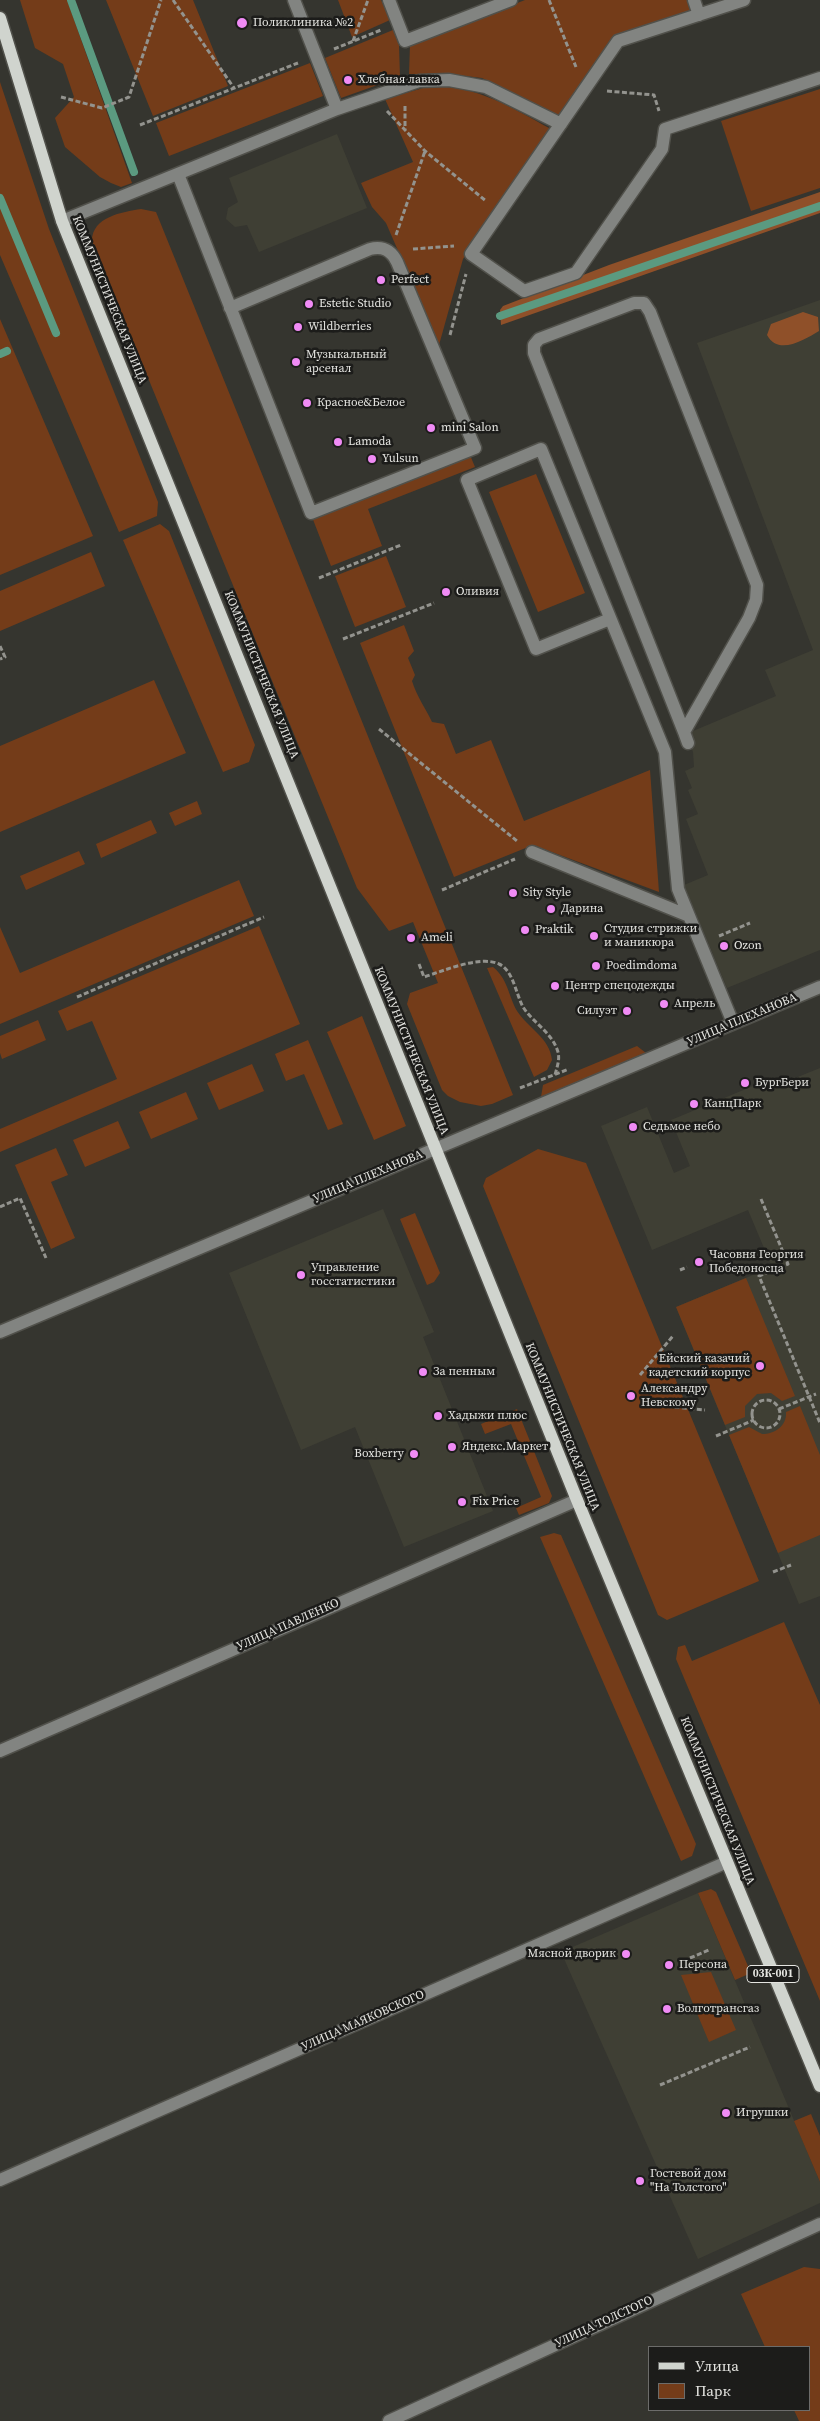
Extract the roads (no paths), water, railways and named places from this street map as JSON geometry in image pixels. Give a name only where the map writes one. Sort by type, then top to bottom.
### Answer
[{"type":"main road","name":"КОММУНИСТИЧЕСКАЯ УЛИЦА","points":[[0,18],[62,221],[280,758],[577,1500],[820,2086]]},
{"type":"street","points":[[294,0],[337,109]]},
{"type":"street","points":[[389,0],[405,41],[511,0]]},
{"type":"street","points":[[694,0],[699,15]]},
{"type":"street","points":[[744,0],[618,41],[475,248],[524,291],[576,273],[662,149],[665,129],[820,78]]},
{"type":"street","points":[[62,221],[337,109],[419,81],[449,80],[486,87],[561,124]]},
{"type":"street","points":[[178,174],[230,308],[311,512],[475,448],[397,262],[390,252],[380,248],[370,249],[230,308]]},
{"type":"street","points":[[634,303],[644,303],[650,312],[757,585],[756,600],[749,618],[686,738],[534,353],[534,345],[539,339],[634,303]]},
{"type":"street","points":[[610,619],[536,649],[467,480],[542,449],[664,752],[678,889],[733,1023]]},
{"type":"street","points":[[532,852],[689,916]]},
{"type":"street","name":"УЛИЦА ПЛЕХАНОВА","points":[[0,1332],[820,987]]},
{"type":"street","name":"УЛИЦА ПАВЛЕНКО","points":[[0,1751],[577,1500]]},
{"type":"street","name":"УЛИЦА МАЯКОВСКОГО","points":[[0,2180],[727,1862]]},
{"type":"street","name":"УЛИЦА ТОЛСТОГО","points":[[389,2421],[820,2224]]},
{"type":"waterway","points":[[71,0],[134,172]]},
{"type":"waterway","points":[[0,198],[56,333]]},
{"type":"waterway","points":[[500,316],[820,206]]},
{"type":"waterway","points":[[0,354],[7,351]]},
{"type":"place","name":"Поликлиника №2","points":[[242,23]]},
{"type":"place","name":"Хлебная лавка","points":[[348,80]]},
{"type":"place","name":"Perfect","points":[[381,280]]},
{"type":"place","name":"Estetic Studio","points":[[309,304]]},
{"type":"place","name":"Wildberries","points":[[298,327]]},
{"type":"place","name":"Музыкальный арсенал","points":[[296,362]]},
{"type":"place","name":"Красное&Белое","points":[[307,403]]},
{"type":"place","name":"mini Salon","points":[[431,428]]},
{"type":"place","name":"Lamoda","points":[[338,442]]},
{"type":"place","name":"Yulsun","points":[[372,459]]},
{"type":"place","name":"Оливия","points":[[446,592]]},
{"type":"place","name":"Sity Style","points":[[513,893]]},
{"type":"place","name":"Дарина","points":[[551,909]]},
{"type":"place","name":"Praktik","points":[[525,930]]},
{"type":"place","name":"Студия стрижки и маникюра","points":[[594,936]]},
{"type":"place","name":"Ameli","points":[[411,938]]},
{"type":"place","name":"Ozon","points":[[724,946]]},
{"type":"place","name":"Poedimdoma","points":[[596,966]]},
{"type":"place","name":"Центр спецодежды","points":[[555,986]]},
{"type":"place","name":"Апрель","points":[[664,1004]]},
{"type":"place","name":"Силуэт","points":[[627,1011]]},
{"type":"place","name":"БургБери","points":[[745,1083]]},
{"type":"place","name":"КанцПарк","points":[[694,1104]]},
{"type":"place","name":"Седьмое небо","points":[[633,1127]]},
{"type":"place","name":"Часовня Георгия Победоносца","points":[[699,1262]]},
{"type":"place","name":"Управление госстатистики","points":[[301,1275]]},
{"type":"place","name":"Ейский казачий кадетский корпус","points":[[760,1366]]},
{"type":"place","name":"За пенным","points":[[423,1372]]},
{"type":"place","name":"Александру Невскому","points":[[631,1396]]},
{"type":"place","name":"Хадыжи плюс","points":[[438,1416]]},
{"type":"place","name":"Яндекс.Маркет","points":[[452,1447]]},
{"type":"place","name":"Boxberry","points":[[414,1454]]},
{"type":"place","name":"Fix Price","points":[[462,1502]]},
{"type":"place","name":"Мясной дворик","points":[[626,1954]]},
{"type":"place","name":"Персона","points":[[669,1965]]},
{"type":"place","name":"Волготрансгаз","points":[[667,2009]]},
{"type":"place","name":"Игрушки","points":[[726,2113]]},
{"type":"place","name":"Гостевой дом \"На Толстого\"","points":[[640,2181]]}]
